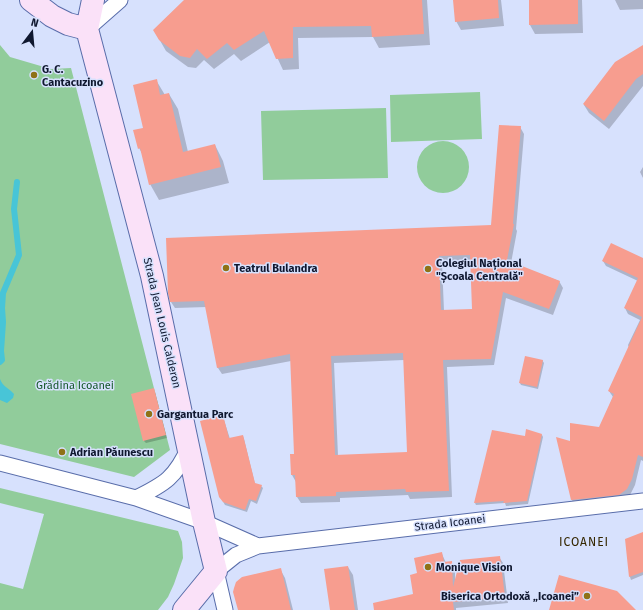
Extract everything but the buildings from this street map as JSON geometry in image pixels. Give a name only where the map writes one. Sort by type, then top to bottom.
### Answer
[{"type":"street","points":[[31,0],[52,16],[68,24],[87,29]]},
{"type":"street","points":[[87,29],[93,0]]},
{"type":"street","points":[[87,29],[120,0]]},
{"type":"street","name":"Strada Jean Louis Calderon","points":[[87,29],[152,276],[204,522],[216,571]]},
{"type":"street","points":[[136,498],[164,483],[176,472],[189,447]]},
{"type":"street","points":[[0,464],[136,498],[204,522],[258,546]]},
{"type":"street","name":"Strada Icoanei","points":[[216,571],[236,556],[258,546],[642,498]]},
{"type":"street","points":[[184,610],[216,571]]},
{"type":"street","points":[[216,571],[225,610]]},
{"type":"green space","name":"Grădina Icoanei","points":[[0,45],[10,57],[51,69],[71,68],[170,450],[134,477],[0,444]]},
{"type":"green space","points":[[480,92],[482,139],[391,142],[390,95]]},
{"type":"green space","points":[[386,108],[388,178],[263,180],[261,111]]},
{"type":"green space","points":[[438,141],[448,141],[462,148],[469,162],[469,172],[462,186],[448,193],[438,193],[428,189],[421,182],[417,172],[417,162],[421,152],[428,145]]},
{"type":"green space","points":[[0,488],[178,531],[182,542],[183,558],[168,597],[158,610],[0,610],[0,583],[23,589],[44,514],[0,503]]},
{"type":"water","points":[[0,379],[4,386],[14,394],[13,398],[7,403],[0,400]]},
{"type":"waterway","points":[[0,362],[2,360],[3,293],[19,255],[14,209],[17,182]]},
{"type":"place","name":"G. C. Cantacuzino","points":[[34,75]]},
{"type":"place","name":"Teatrul Bulandra","points":[[226,268]]},
{"type":"place","name":"Colegiul Național \"Școala Centrală\"","points":[[428,269]]},
{"type":"place","name":"Gargantua Parc","points":[[149,414]]},
{"type":"place","name":"Adrian Păunescu","points":[[62,452]]},
{"type":"place","name":"Monique Vision","points":[[428,567]]},
{"type":"place","name":"Biserica Ortodoxă „Icoanei”","points":[[587,596]]},
{"type":"district","name":"ICOANEI","points":[[584,542]]}]
